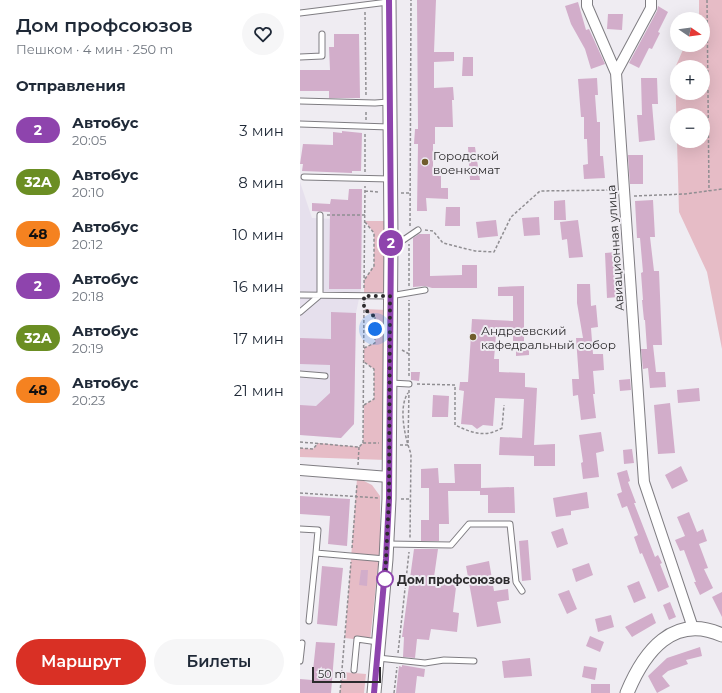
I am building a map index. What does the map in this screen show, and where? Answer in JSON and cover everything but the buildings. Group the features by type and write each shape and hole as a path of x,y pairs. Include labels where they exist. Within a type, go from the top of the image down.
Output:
{"street":[{"name":"Авиационная улица","path":"587,0 587,6 616,73 644,482 693,628"},
{"path":"616,73 651,8 651,0"},
{"path":"374,693 386,559 389,477 391,249 390,1"},
{"path":"300,470 389,477"},
{"path":"627,693 644,658 655,646 672,635 693,628 704,629 722,635"}],"lane":[{"path":"300,13 390,1"},
{"path":"300,57 322,56 322,34"},
{"path":"300,101 390,102"},
{"path":"300,124 390,127"},
{"path":"304,177 390,179"},
{"path":"320,215 320,296"},
{"path":"391,249 418,230"},
{"path":"300,295 390,296 425,290"},
{"path":"300,312 320,296"},
{"path":"300,374 325,376"},
{"path":"390,383 409,384"},
{"path":"387,544 451,545 469,524 510,524 516,582 522,591"},
{"path":"300,529 318,530 309,622"},
{"path":"316,553 386,559"},
{"path":"354,670 357,640 379,642"},
{"path":"300,661 302,643"},
{"path":"378,658 425,663 444,660 474,661"}],"path":[{"path":"412,0 410,229 433,230 443,243 475,251 494,252 511,217 540,191 653,195 722,189"},
{"path":"707,0 709,191"},
{"path":"365,176 366,130"},
{"path":"363,443 365,184"},
{"path":"365,192 379,192"},
{"path":"399,193 410,193"},
{"path":"320,215 365,215"},
{"path":"364,280 374,266 374,232 365,222"},
{"path":"408,445 410,243"},
{"path":"364,309 375,317 375,343 364,348"},
{"path":"398,348 409,354"},
{"path":"364,362 374,369 374,399 364,405"},
{"path":"409,384 455,385 455,424 472,433 493,433 502,428 504,405"},
{"path":"394,693 410,544 411,454 404,430 404,399 409,393"},
{"path":"404,410 409,410"},
{"path":"300,442 359,447"},
{"path":"300,448 313,449 318,444"},
{"path":"300,493 356,496 340,693"}],"shaded area":[{"path":"699,0 722,0 722,349 707,272 679,212 677,148 710,148 710,108 676,108 676,100 710,100 710,60 678,60 682,52 710,52 710,12 699,12"},
{"path":"300,182 312,218 362,220 361,289 356,313 354,424 341,438 300,435"},
{"path":"365,221 388,221 388,296 364,296 364,280 374,266 374,233"},
{"path":"364,309 387,310 386,460 300,457 300,448 313,449 318,443 359,447 363,443 364,405 374,399 374,369 364,362 364,348 375,343 375,317"},
{"path":"357,479 372,485 380,496 380,548 370,641 345,638"},
{"path":"342,672 366,674 364,693 340,693"}],"bus line":[{"name":"2","path":"374,693 386,559 389,499 391,237 389,0"}],"place":[{"name":"Городской военкомат","path":"425,162"},
{"name":"Андреевский кафедральный собор","path":"473,337"},
{"name":"Дом профсоюзов","path":"385,579"}],"route":[{"path":"375,329 375,317 364,309 364,296 390,296 389,499 385,579"}]}
